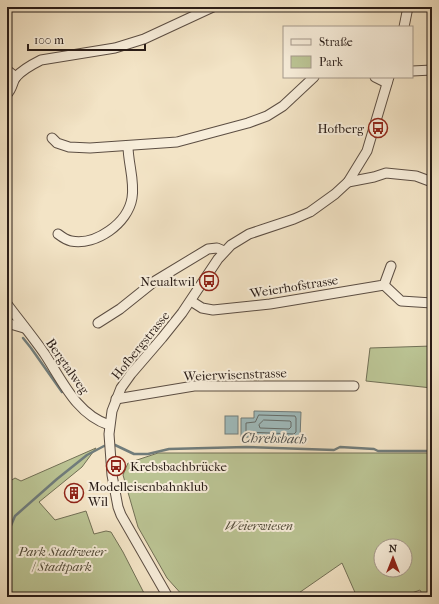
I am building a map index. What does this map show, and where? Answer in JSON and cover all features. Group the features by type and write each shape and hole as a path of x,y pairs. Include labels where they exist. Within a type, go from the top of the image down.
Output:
{"street":[{"path":"7,94 13,87 16,77 30,66 41,60 123,45 144,39 213,7"},
{"path":"404,26 408,7"},
{"path":"7,70 16,77"},
{"path":"413,71 432,70"},
{"path":"52,138 57,143 69,147 90,148 177,142 248,124 267,116 283,106 313,78"},
{"name":"Hofbergstrasse","path":"168,597 118,507 112,475 109,445 109,425 116,399 128,378 191,301 224,251 234,242 249,234 310,212 335,194 348,182 367,151 388,80"},
{"path":"58,234 72,241 86,241 109,231 124,216 130,205 132,196 128,146"},
{"path":"348,182 386,173 416,176 432,182"},
{"path":"98,323 120,309 155,281 208,249 217,248 224,251"},
{"path":"391,266 384,285 401,301 432,303"},
{"name":"Weierhofstrasse","path":"191,301 202,308 213,310 270,304 384,285"},
{"name":"Bergtalweg","path":"7,304 43,353 78,405 103,423 109,425"},
{"path":"7,323 24,328"},
{"name":"Weierwisenstrasse","path":"116,399 194,386 354,386"}],"green space":[{"path":"432,346 432,388 366,381 370,348"},
{"name":"Park Stadtweier / Stadtpark","path":"96,448 82,467 39,502 55,520 86,511 94,534 106,531 111,532 146,597 7,597 7,483 15,478 21,481"},
{"name":"Weierwiesen","path":"158,453 432,453 432,597 424,597 420,590 401,597 357,597 342,563 293,597 184,597 167,578 138,527 123,475 128,463"}],"water":[{"path":"254,411 301,412 300,438 241,437 241,418 254,418"},
{"path":"225,416 238,416 238,434 225,434"}],"waterway":[{"path":"7,316 13,320"},
{"path":"23,338 62,392"},
{"name":"Chrebsbach","path":"7,535 15,516 87,455 104,446 115,445 134,454 148,454 169,449 246,447 334,450 340,447 374,449 378,451 432,451"}],"place":[{"name":"Hofberg","path":"378,128"},
{"name":"Neualtwil","path":"209,281"},
{"name":"Krebsbachbrücke","path":"116,466"},
{"name":"Modelleisenbahnklub Wil","path":"74,493"}]}
